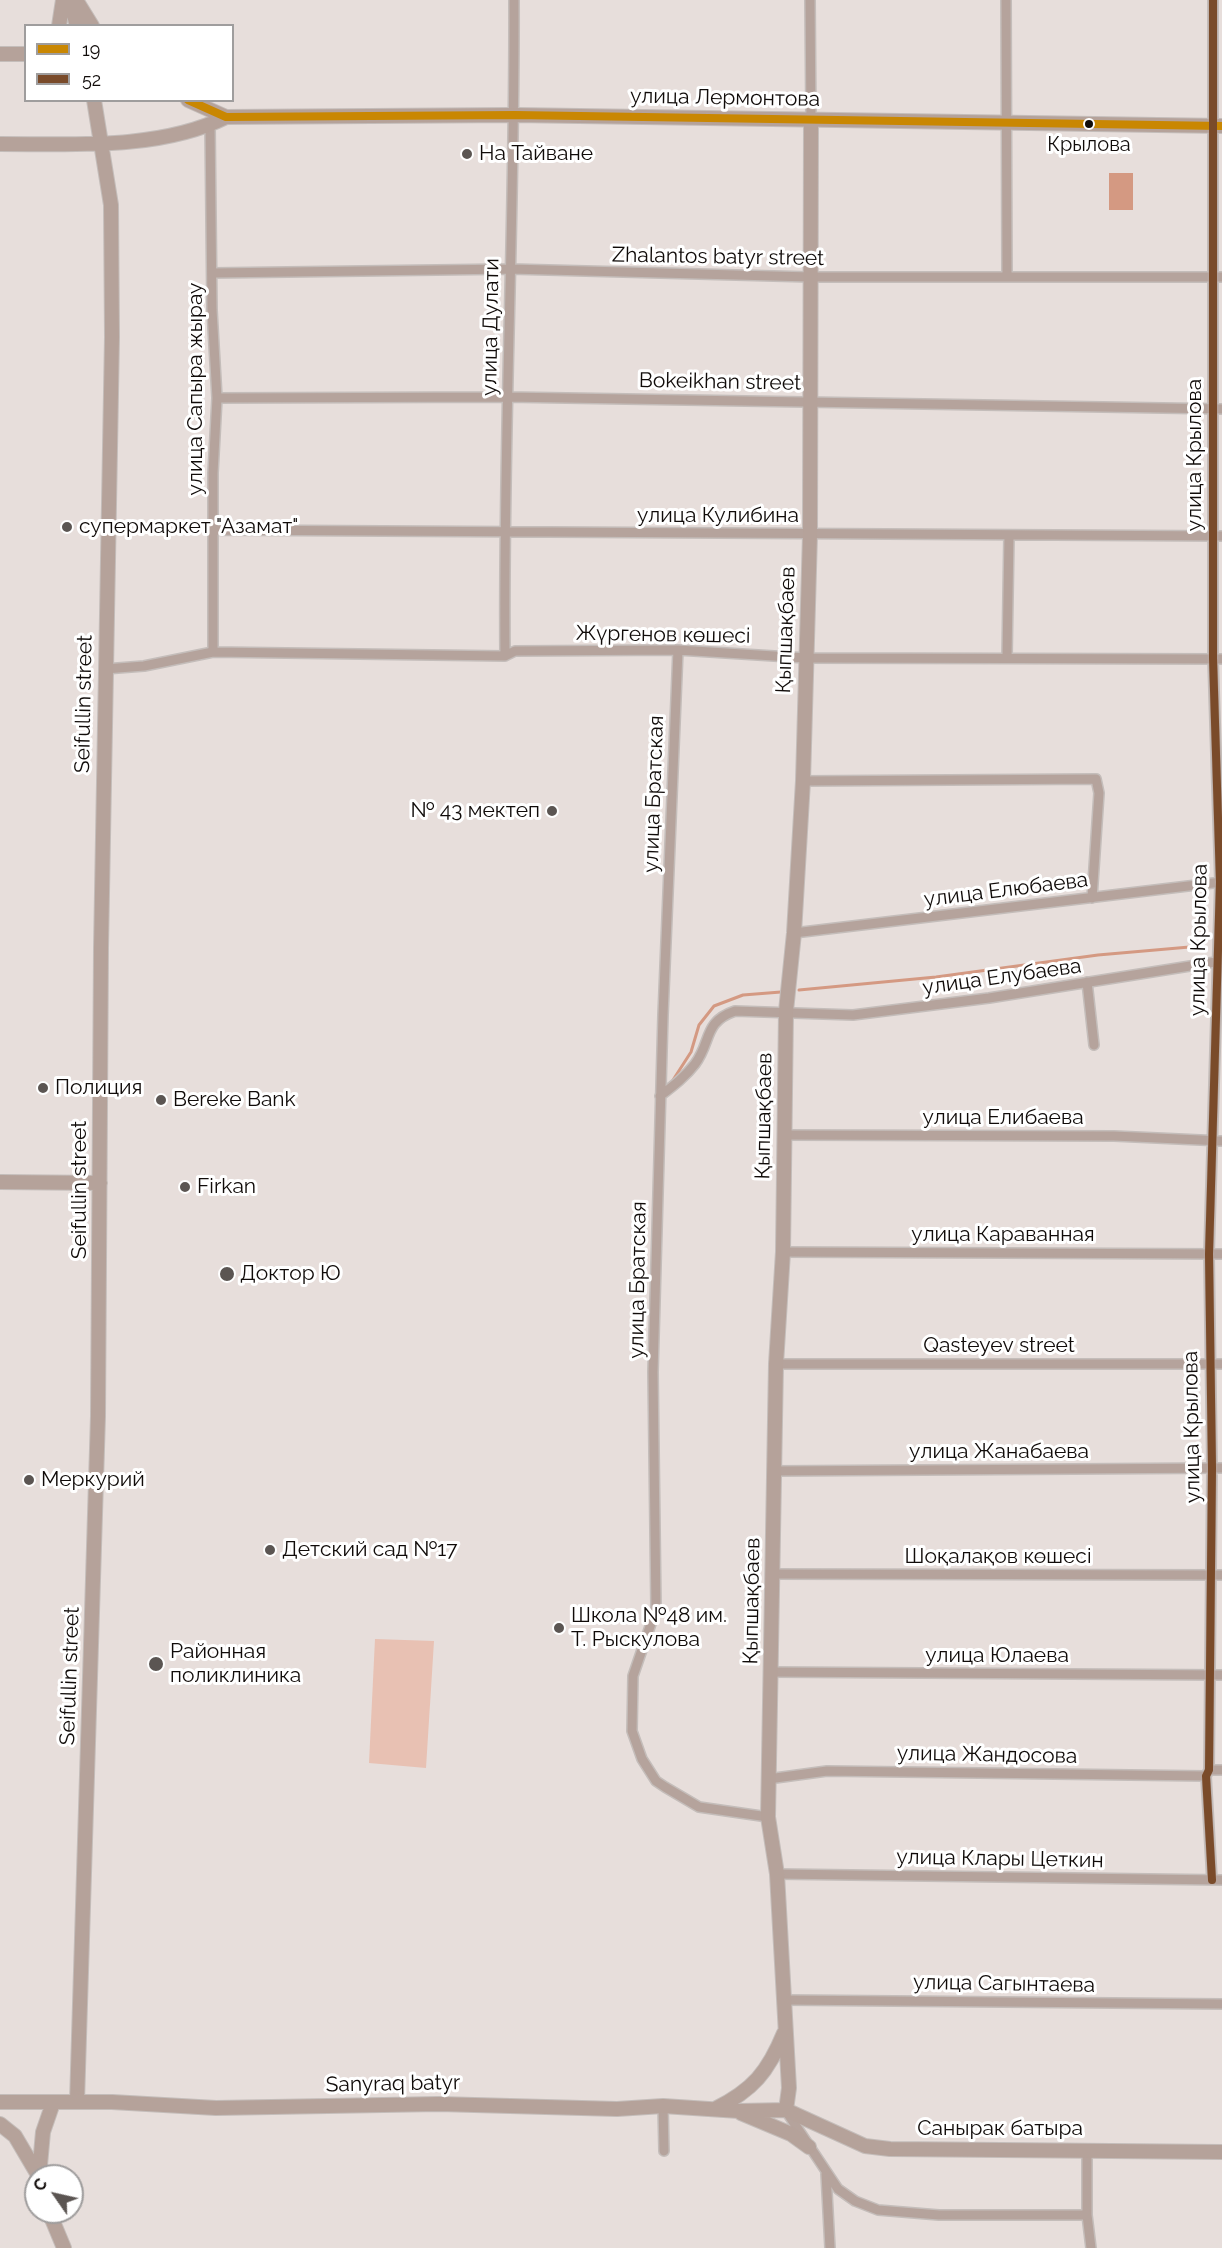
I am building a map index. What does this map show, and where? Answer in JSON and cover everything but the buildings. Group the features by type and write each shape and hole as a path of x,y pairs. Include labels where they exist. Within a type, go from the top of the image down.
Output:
{"street":[{"path":"59,24 63,0"},
{"path":"70,0 76,24"},
{"path":"76,0 91,24"},
{"name":"улица Дулати","path":"505,656 504,533 515,115 514,0"},
{"path":"810,0 811,121"},
{"path":"1006,0 1007,277"},
{"name":"улица Крылова","path":"1213,0 1217,126 1217,659 1221,882 1218,1141 1209,1254 1212,1468 1207,1773 1217,1880"},
{"path":"0,54 24,54"},
{"name":"Seifullin street","path":"77,2102 99,1416 105,669 112,337 111,205 94,102"},
{"path":"192,102 226,117"},
{"name":"улица Лермонтова","path":"226,117 515,115 1217,126"},
{"path":"0,144 100,144 169,134 210,125 226,117"},
{"name":"Қыпшақбаев","path":"786,2110 789,2088 785,2000 777,1874 768,1817 768,1779 772,1672 776,1364 783,1252 786,1011 794,933 803,781 810,534 811,121"},
{"name":"улица Сапыра жырау","path":"210,125 217,398 213,473 215,530 213,652"},
{"name":"Zhalantos batyr street","path":"213,273 511,269 811,277 1218,277"},
{"name":"Bokeikhan street","path":"217,398 507,397 1218,409"},
{"name":"улица Кулибина","path":"215,530 1217,536"},
{"path":"1007,657 1009,535"},
{"name":"Жүргенов көшесі","path":"105,669 144,666 213,652 505,656 515,651 678,650 806,658 1217,659"},
{"name":"улица Братская","path":"678,650 660,1096 653,1372 656,1609 633,1676 632,1731 642,1759 656,1781 665,1787 699,1807 768,1817"},
{"path":"803,781 1096,779 1099,793 1092,898"},
{"name":"улица Елюбаева","path":"794,933 1221,882"},
{"name":"улица Елубаева","path":"660,1096 696,1062 711,1028 720,1017 735,1011 853,1015 1220,961"},
{"path":"1087,982 1094,1045"},
{"name":"улица Елибаева","path":"784,1136 1114,1136 1178,1137 1218,1141"},
{"path":"0,1182 100,1183"},
{"name":"улица Караванная","path":"783,1252 1222,1254"},
{"name":"Qasteyev street","path":"776,1364 1222,1364"},
{"name":"улица Жанабаева","path":"775,1472 1222,1468"},
{"name":"Шоқалақов көшесі","path":"773,1574 1222,1575"},
{"name":"улица Юлаева","path":"772,1672 1222,1675"},
{"name":"улица Жандосова","path":"768,1779 827,1771 1207,1773 1222,1770"},
{"name":"улица Клары Цеткин","path":"777,1874 1217,1880"},
{"name":"улица Сагынтаева","path":"785,2000 1222,2004"},
{"path":"714,2109 738,2097 760,2078 774,2057 786,2028"},
{"name":"Sanyraq batyr","path":"0,2102 77,2102 216,2108 439,2104 617,2109 663,2106 739,2111 786,2110"},
{"path":"40,2164 43,2132 53,2103"},
{"path":"663,2106 664,2151"},
{"path":"786,2110 838,2189 855,2201 878,2210 939,2215 1087,2215"},
{"name":"Санырак батыра","path":"786,2110 864,2146 1222,2152"},
{"path":"739,2111 791,2134 809,2147"},
{"path":"0,2124 15,2136 32,2164"},
{"path":"1087,2150 1087,2215 1091,2248"},
{"path":"826,2174 830,2248"},
{"path":"54,2224 63,2248"}],"shaded area":[{"path":"1109,173 1133,173 1133,210 1109,210"},
{"path":"375,1639 434,1641 426,1768 369,1763"}],"waterway":[{"path":"799,990 936,977 1098,955 1201,946"},
{"path":"673,1080 691,1052 699,1025 714,1006 743,995 781,992"}],"transit line":[{"name":"52","path":"1212,1880 1206,1776 1209,1770 1212,1468 1209,1254 1220,882 1213,658 1213,0"},
{"name":"19","path":"192,102 226,117 515,115 1222,126"}],"place":[{"name":"Крылова","path":"1089,124"},
{"name":"На Тайване","path":"467,154"},
{"name":"супермаркет \"Азамат\"","path":"67,527"},
{"name":"№ 43 мектеп","path":"552,811"},
{"name":"Полиция","path":"43,1088"},
{"name":"Bereke Bank","path":"161,1100"},
{"name":"Firkan","path":"185,1187"},
{"name":"Доктор Ю","path":"227,1274"},
{"name":"Меркурий","path":"29,1480"},
{"name":"Детский сад №17","path":"270,1550"},
{"name":"Школа №48 им. Т. Рыскулова","path":"559,1628"},
{"name":"Районная поликлиника","path":"156,1664"}]}
